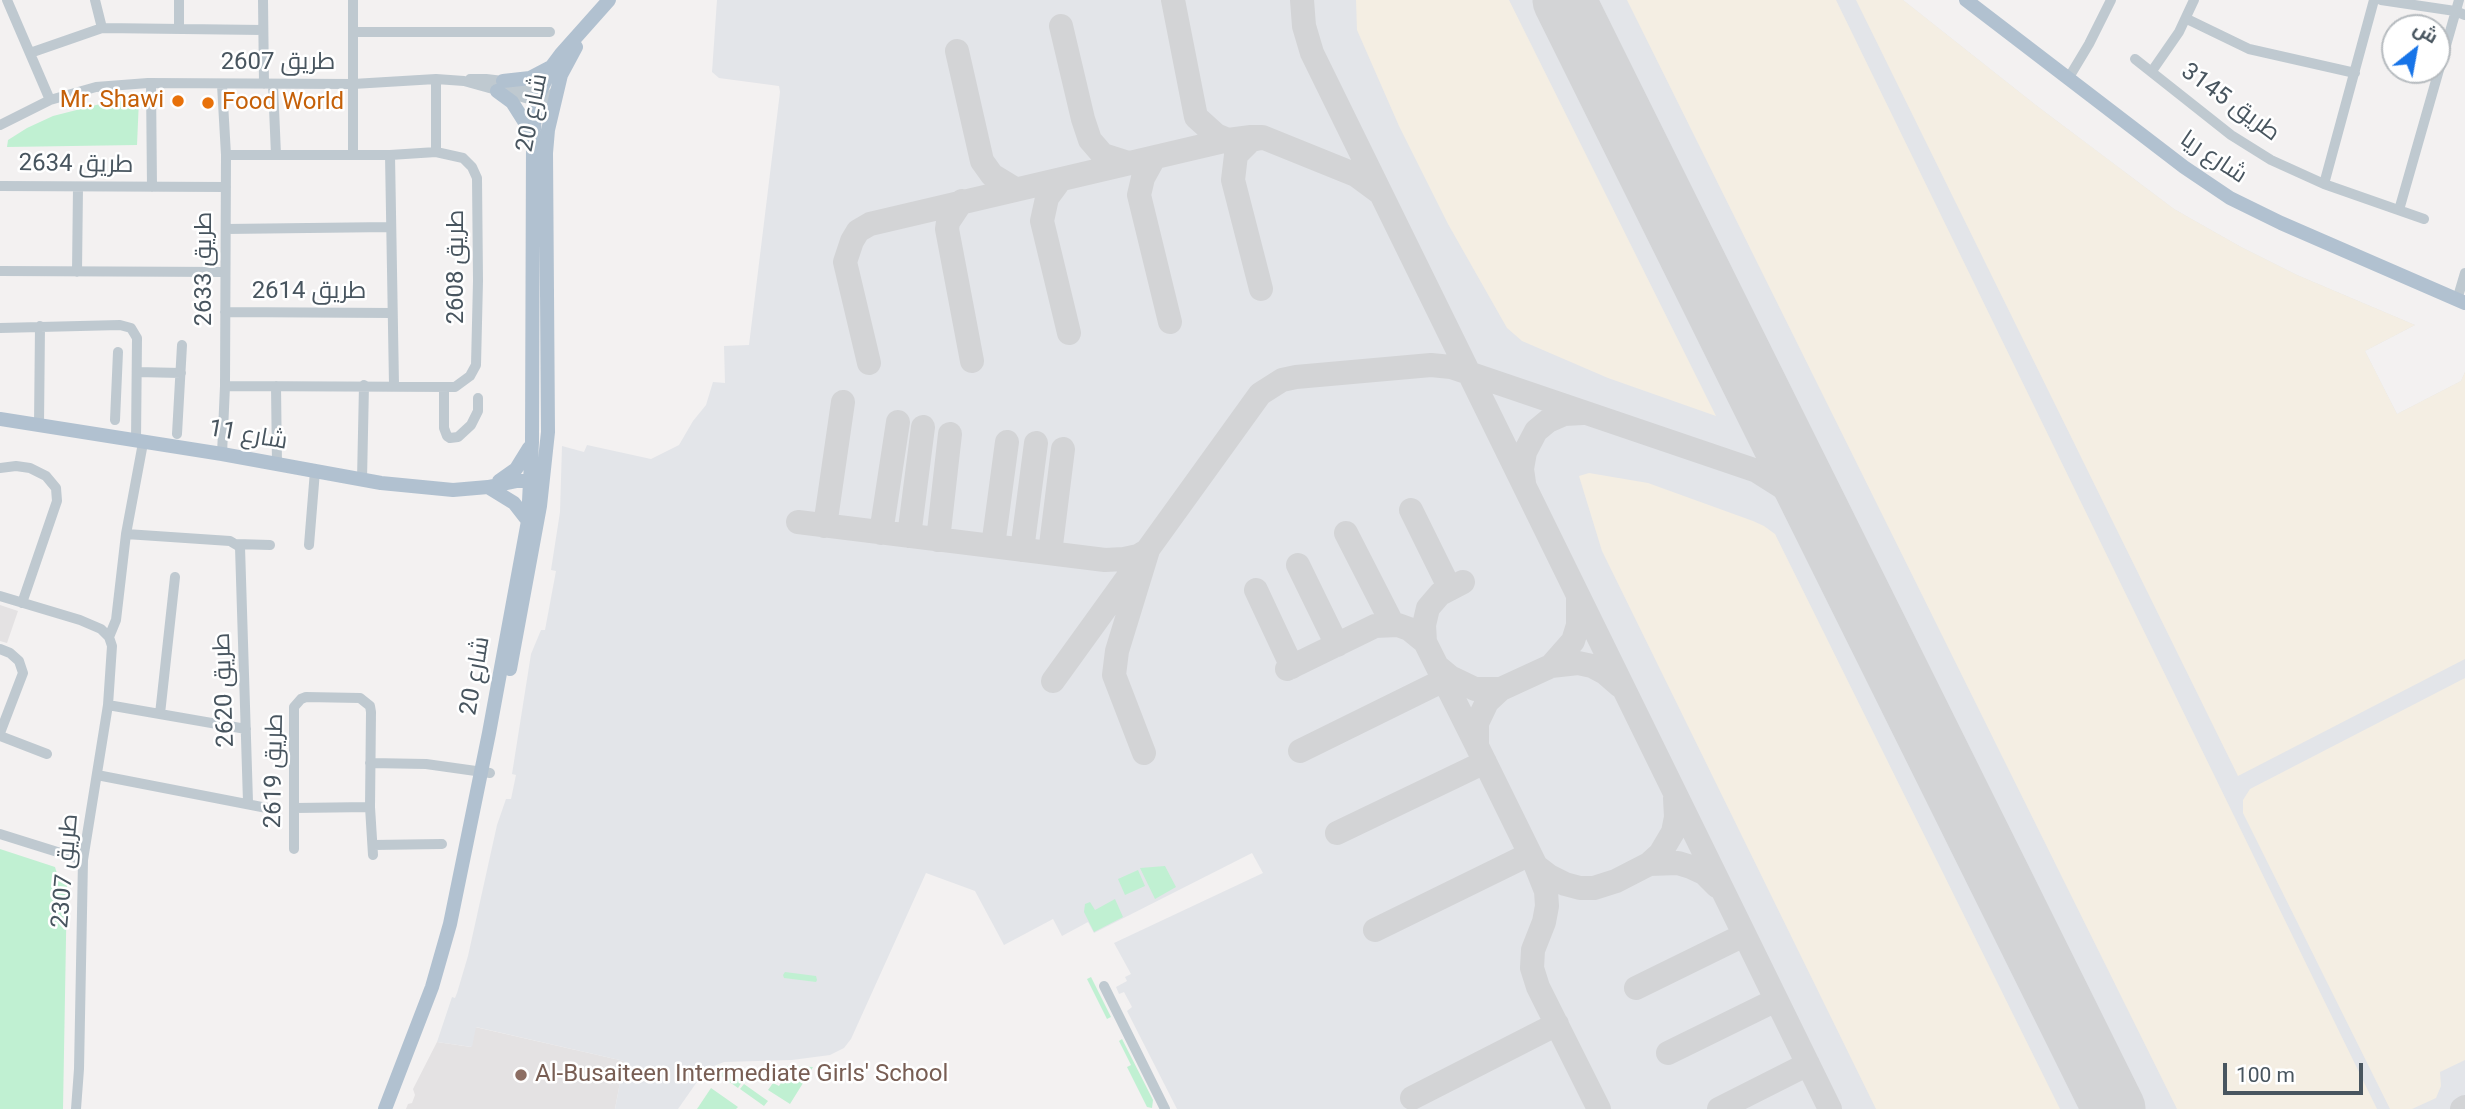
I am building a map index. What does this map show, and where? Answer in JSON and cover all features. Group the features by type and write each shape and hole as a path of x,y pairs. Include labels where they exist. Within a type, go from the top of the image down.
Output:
{"main road":[{"name":"شارع ريا","path":"1966,0 2191,173 2230,198 2461,302"},
{"name":"شارع 20","path":"514,616 533,548 537,482 532,442 533,142 552,66 605,4"},
{"name":"شارع 20","path":"543,102 557,90 568,61 605,4"},
{"path":"533,142 518,110 500,86 530,78 552,66"},
{"name":"شارع 20","path":"394,1109 441,989 457,925 514,616 528,521 548,432 546,153 543,102"},
{"name":"شارع 11","path":"0,419 222,454 362,480 431,489 488,487 502,490 537,482"},
{"path":"528,521 514,503 488,487 516,469 532,442"},
{"name":"شارع 20","path":"385,1109 432,987 450,924 486,772"}],"street":[{"path":"7,0 50,100"},
{"path":"95,0 102,28"},
{"path":"179,0 179,27"},
{"path":"263,0 263,30 276,155"},
{"path":"353,155 354,0"},
{"path":"2068,79 2110,0"},
{"name":"طريق 3145","path":"2152,71 2187,19 2194,0"},
{"path":"2324,184 2374,0"},
{"path":"2381,0 2460,8 2399,210"},
{"name":"طريق 3145","path":"2187,19 2249,49 2355,73"},
{"path":"30,53 102,28 263,30"},
{"path":"353,32 550,32"},
{"name":"طريق 3145","path":"2135,59 2251,148 2324,184 2424,219"},
{"path":"436,79 436,152"},
{"name":"طريق 2607","path":"0,125 50,100 96,87 151,83 353,85 436,79 486,79 543,102"},
{"name":"طريق 2634","path":"151,83 152,187"},
{"name":"طريق 2633","path":"222,85 226,155 222,454"},
{"name":"طريق 2608","path":"225,386 455,387 466,381 474,371 478,359 477,178 468,162 457,156 436,152 390,155 226,155"},
{"name":"طريق 2614","path":"390,155 394,385"},
{"name":"طريق 2634","path":"0,186 226,187"},
{"path":"78,187 78,272"},
{"path":"226,229 390,227"},
{"path":"0,271 225,272"},
{"path":"2461,302 2465,273"},
{"name":"طريق 2614","path":"225,312 391,313"},
{"path":"0,328 40,326 39,425"},
{"name":"طريق 2307","path":"40,326 128,326 137,338 139,442 116,620 109,637 112,654 108,705 83,860 76,1109"},
{"path":"177,434 182,345"},
{"path":"115,420 118,352"},
{"path":"136,372 181,373"},
{"path":"362,480 364,385"},
{"path":"276,386 277,465"},
{"path":"444,387 444,428 450,438 458,437 471,425 478,411 478,398"},
{"path":"116,388 136,390"},
{"path":"0,468 30,468 46,476 55,488 57,501 22,603"},
{"path":"309,545 315,471"},
{"path":"126,534 270,545"},
{"name":"طريق 2620","path":"236,544 242,550 248,802"},
{"path":"160,714 175,577"},
{"path":"0,596 80,620 101,629 109,637"},
{"path":"0,649 19,661 23,673 0,734 47,754"},
{"name":"طريق 2619","path":"294,849 295,707 306,697 360,698 366,701 371,712 370,807 373,850 442,844"},
{"path":"108,705 246,729"},
{"path":"370,763 426,764 486,772"},
{"path":"97,775 272,808"},
{"path":"295,808 370,807"},
{"path":"0,834 83,860"},
{"path":"1104,986 1165,1109"}],"shaded area":[{"path":"717,0 1903,0 2037,106 2174,209 2297,275 2415,325 2365,351 2397,414 2461,381 2465,372 2465,1109 1177,1109 1127,1011 1132,1007 1124,992 1119,994 1116,987 1127,981 1125,977 1131,974 1114,943 1263,873 1252,853 1094,933 1088,922 1062,936 1053,919 1004,945 975,891 926,873 851,1039 844,1048 830,1055 792,1060 724,1062 706,1069 678,1109 615,1109 624,1061 476,1027 472,1047 437,1042 452,997 455,998 457,993 468,956 497,825 506,799 511,799 516,775 512,774 531,654 541,630 545,630 556,571 551,570 560,512 562,446 584,452 587,445 651,459 679,445 706,405 713,382 725,383 724,346 749,345 780,92 779,86 719,78 712,72"},
{"path":"0,605 18,611 7,643 0,641"},
{"name":"Al-Busaiteen Intermediate Girls' School","path":"475,1027 624,1061 615,1109 406,1109 408,1104 412,1103 415,1095 413,1089 437,1042 471,1047"}],"green space":[{"path":"139,99 137,145 7,147 8,140 53,116 104,103"},
{"path":"0,849 55,867 58,877 67,882 63,1109 0,1109"},
{"path":"1165,866 1176,887 1155,899 1140,868"},
{"path":"1138,870 1145,886 1125,895 1118,879"},
{"path":"1115,899 1123,917 1094,932 1084,912 1085,904 1090,902 1095,910"},
{"path":"785,972 816,976 817,980 784,978"},
{"path":"1091,977 1111,1017 1107,1019 1087,979"},
{"path":"1122,1039 1153,1100 1152,1108 1147,1107 1127,1067 1131,1065 1119,1041"},
{"path":"718,1065 742,1082 738,1088 714,1071"},
{"path":"785,1066 813,1067 790,1104 768,1090 773,1083 779,1086 784,1078 779,1075"},
{"path":"744,1084 768,1101 764,1106 740,1089"},
{"path":"711,1088 738,1107 697,1109"}],"sand":[{"path":"1356,0 1509,0 1716,416 1608,378 1522,341 1507,328 1448,224 1399,126 1357,30"},
{"path":"1627,0 1836,0 2377,1109 2177,1109"},
{"path":"1856,0 1903,0 2037,106 2174,209 2297,275 2415,325 2365,351 2397,414 2461,381 2465,372 2465,659 2238,776"},
{"path":"1589,473 1648,483 1753,521 1775,534 2060,1109 1876,1109 1602,551 1579,476"},
{"path":"2465,678 2465,1060 2440,1072 2441,1086 2436,1098 2412,1109 2390,1109 2243,813 2243,800 2250,789"}],"taxiway":[{"path":"1173,0 1196,117 1216,135 1228,140"},
{"path":"1302,0 1304,26 1312,53 1830,1109"},
{"path":"1061,26 1090,140 1103,155 1128,163"},
{"path":"957,51 982,161 992,175 1015,189"},
{"path":"869,363 845,262 858,231 870,224 1228,140 1251,137 1262,137 1356,175 1379,192"},
{"path":"1261,138 1251,140 1236,155 1233,180 1261,289"},
{"path":"1154,158 1143,178 1139,195 1170,322"},
{"path":"1061,179 1047,198 1042,221 1069,333"},
{"path":"962,201 948,222 947,229 972,361"},
{"path":"1053,681 1260,394 1282,380 1296,377 1431,365 1451,367 1757,471 1795,495 1827,530"},
{"path":"825,526 843,402"},
{"path":"1524,483 1522,469 1525,452 1536,431 1548,421 1564,414 1583,413"},
{"path":"881,533 898,422"},
{"path":"909,536 923,427"},
{"path":"938,540 950,434"},
{"path":"993,546 1007,442"},
{"path":"1022,550 1036,443"},
{"path":"1050,553 1063,449"},
{"path":"1411,510 1450,589"},
{"path":"798,522 1105,560 1138,556 1148,550 1117,651 1114,675 1144,753"},
{"path":"1346,533 1390,619"},
{"path":"1298,565 1337,645"},
{"path":"1425,642 1424,625 1428,608 1440,594 1463,582"},
{"path":"1256,590 1292,667"},
{"path":"1287,669 1375,626 1398,625 1409,629 1425,642 1477,746 1477,723 1487,702 1501,689 1551,666 1573,641 1578,625 1578,598"},
{"path":"1551,666 1578,663 1592,666 1620,686"},
{"path":"1438,667 1450,677 1475,689 1501,689"},
{"path":"1300,751 1444,680"},
{"path":"1477,746 1546,891 1547,906 1533,950 1532,968 1538,987 1599,1109"},
{"path":"1337,833 1485,762"},
{"path":"1536,866 1549,876 1580,888 1594,888 1616,881 1649,864 1660,854 1673,832 1676,817 1675,798"},
{"path":"1375,930 1530,854"},
{"path":"1649,864 1678,863 1691,867 1704,873 1717,886"},
{"path":"1636,988 1744,935"},
{"path":"1668,1053 1776,1000"},
{"path":"1412,1098 1557,1024"},
{"path":"1719,1109 1808,1064"}],"runway":[{"path":"1564,0 2114,1109"}],"place":[{"name":"Mr. Shawi","path":"178,101"},
{"name":"Food World","path":"208,103"},
{"name":"Al-Busaiteen Intermediate Girls' School","path":"521,1075"}]}
